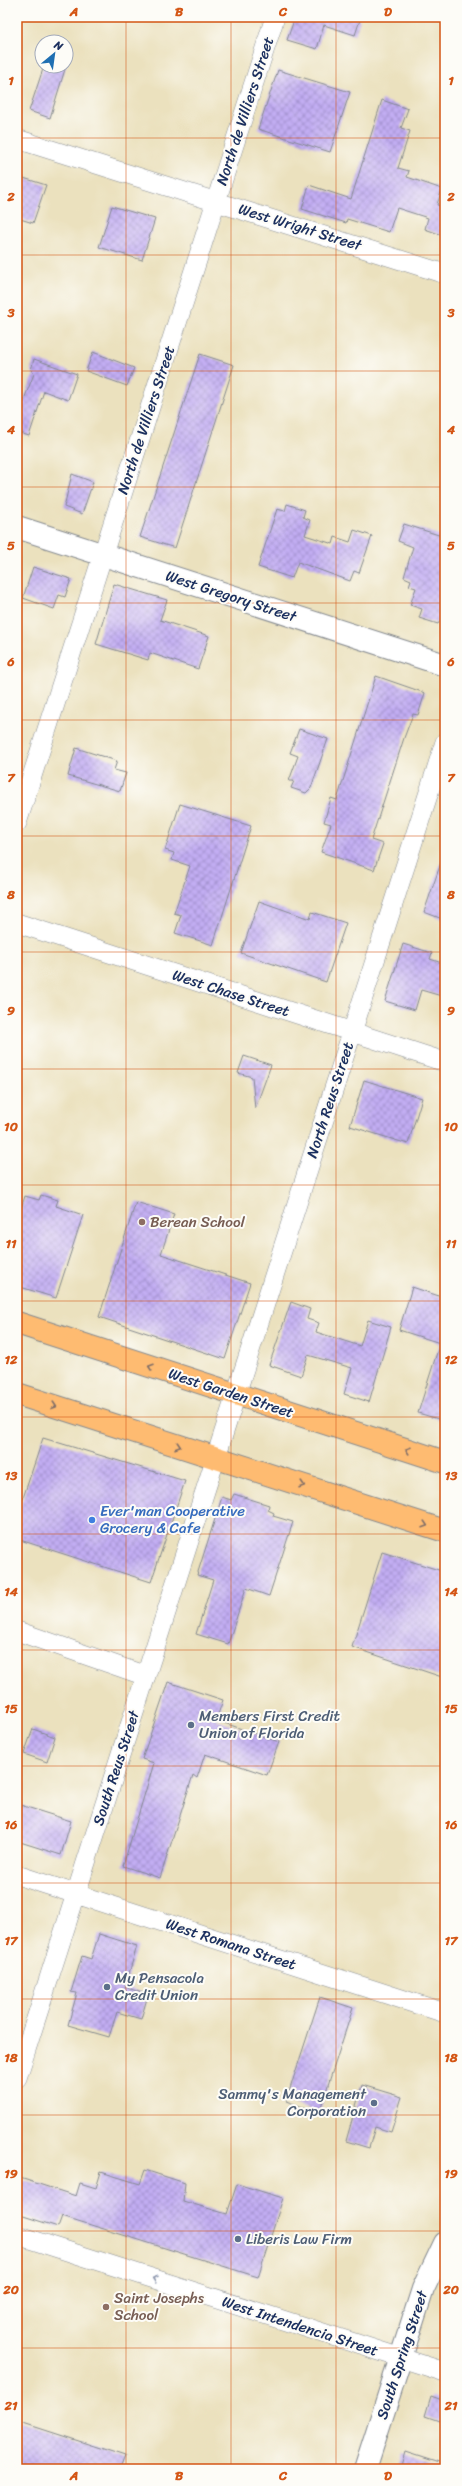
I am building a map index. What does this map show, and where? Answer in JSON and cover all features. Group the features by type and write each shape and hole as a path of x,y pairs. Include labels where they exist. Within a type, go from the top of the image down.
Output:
{"main road":[{"name":"West Garden Street","path":"17,1323 445,1462"},
{"path":"17,1394 445,1532"}],"street":[{"name":"North de Villiers Street","path":"17,823 275,17"},
{"name":"West Wright Street","path":"17,139 445,274"},
{"name":"West Gregory Street","path":"17,527 445,665"},
{"name":"North Reus Street","path":"216,1458 445,742"},
{"name":"West Chase Street","path":"17,923 445,1062"},
{"name":"South Reus Street","path":"17,2078 216,1458"},
{"path":"17,1632 146,1676"},
{"name":"West Romana Street","path":"17,1875 445,2013"},
{"name":"West Intendencia Street","path":"17,2234 445,2372"},
{"name":"South Spring Street","path":"365,2469 423,2288 445,2243"}],"building":[{"path":"295,17 352,17 360,20 355,35 324,25 317,49 287,40"},
{"path":"278,70 350,92 330,152 258,129"},
{"path":"41,74 64,74 50,118 29,111"},
{"path":"382,100 408,109 401,128 410,131 398,168 409,171 407,177 442,189 437,205 445,207 445,225 442,235 425,229 428,218 397,208 389,232 347,219 346,223 302,209 309,185 351,199"},
{"path":"17,176 46,185 33,223 17,218"},
{"path":"112,206 155,219 142,260 99,247"},
{"path":"93,352 134,368 127,386 86,371"},
{"path":"200,354 234,365 175,548 140,537"},
{"path":"34,359 77,374 68,400 44,391 29,436 17,432 17,417 34,374 31,370"},
{"path":"72,474 93,482 82,514 64,507"},
{"path":"287,504 305,510 303,517 310,520 305,535 333,544 335,537 350,542 354,530 372,536 359,573 354,571 350,581 298,562 292,578 258,567 277,509 285,511"},
{"path":"404,524 445,537 445,622 440,621 438,624 419,618 422,609 410,605 416,588 409,586 411,580 404,577 413,547 398,541"},
{"path":"33,567 71,579 65,597 59,595 54,609 23,598"},
{"path":"114,584 167,600 160,620 209,636 198,669 150,653 148,660 96,644"},
{"path":"376,676 425,693 418,715 413,714 404,738 371,840 383,844 374,870 321,852 331,824 324,822 331,798 337,800"},
{"path":"299,729 328,739 311,788 306,793 291,788 294,781 289,781 298,756 290,753"},
{"path":"76,748 117,761 114,770 126,773 120,791 68,776"},
{"path":"180,804 251,826 213,945 175,933 181,915 174,913 190,866 172,860 174,853 165,850"},
{"path":"443,857 445,858 445,920 424,912"},
{"path":"259,901 310,919 312,912 346,923 326,982 241,953"},
{"path":"403,944 432,953 430,959 445,964 445,997 421,990 415,1010 385,1001"},
{"path":"244,1056 271,1065 255,1109 252,1077 238,1073"},
{"path":"364,1080 422,1098 408,1144 350,1126"},
{"path":"41,1195 58,1200 56,1206 83,1215 56,1298 17,1286 17,1221 25,1196 39,1200"},
{"path":"136,1202 174,1214 161,1254 250,1283 225,1359 99,1317"},
{"path":"412,1287 445,1298 445,1421 418,1413 440,1343 399,1330"},
{"path":"291,1302 310,1309 307,1319 319,1323 316,1332 360,1346 368,1320 391,1327 369,1402 344,1394 352,1368 308,1355 301,1376 269,1365"},
{"path":"43,1438 185,1481 151,1582 17,1539 17,1516"},
{"path":"234,1494 269,1505 268,1510 274,1513 273,1516 293,1522 269,1596 246,1588 228,1644 196,1634 213,1580 197,1575 222,1497 231,1500"},
{"path":"382,1552 445,1572 445,1678 352,1647"},
{"path":"168,1682 223,1700 216,1720 279,1742 267,1775 205,1754 197,1778 193,1775 160,1878 123,1866 154,1763 142,1759"},
{"path":"33,1729 55,1737 47,1762 24,1754"},
{"path":"17,1804 71,1821 61,1855 17,1841"},
{"path":"99,1934 137,1946 125,1987 148,1995 141,2019 117,2012 109,2037 68,2025 77,1993 71,1992 82,1956 91,1959"},
{"path":"320,1997 353,2008 319,2113 286,2101"},
{"path":"362,2085 402,2097 391,2132 375,2127 369,2148 346,2141"},
{"path":"145,2170 185,2183 183,2201 227,2214 237,2184 283,2198 258,2277 62,2216 58,2227 17,2214 17,2177 76,2196 80,2183 96,2188 101,2172 140,2184"},
{"path":"431,2396 445,2401 445,2423 425,2416"},
{"path":"17,2421 125,2456 120,2469 17,2469"},
{"path":"405,2452 445,2465 445,2469 400,2469"}],"place":[{"name":"Berean School","path":"142,1222"},
{"name":"Ever'man Cooperative Grocery & Cafe","path":"92,1520"},
{"name":"Members First Credit Union of Florida","path":"191,1725"},
{"name":"My Pensacola Credit Union","path":"107,1987"},
{"name":"Sammy's Management Corporation","path":"374,2103"},
{"name":"Liberis Law Firm","path":"238,2239"},
{"name":"Saint Josephs School","path":"106,2307"}]}
